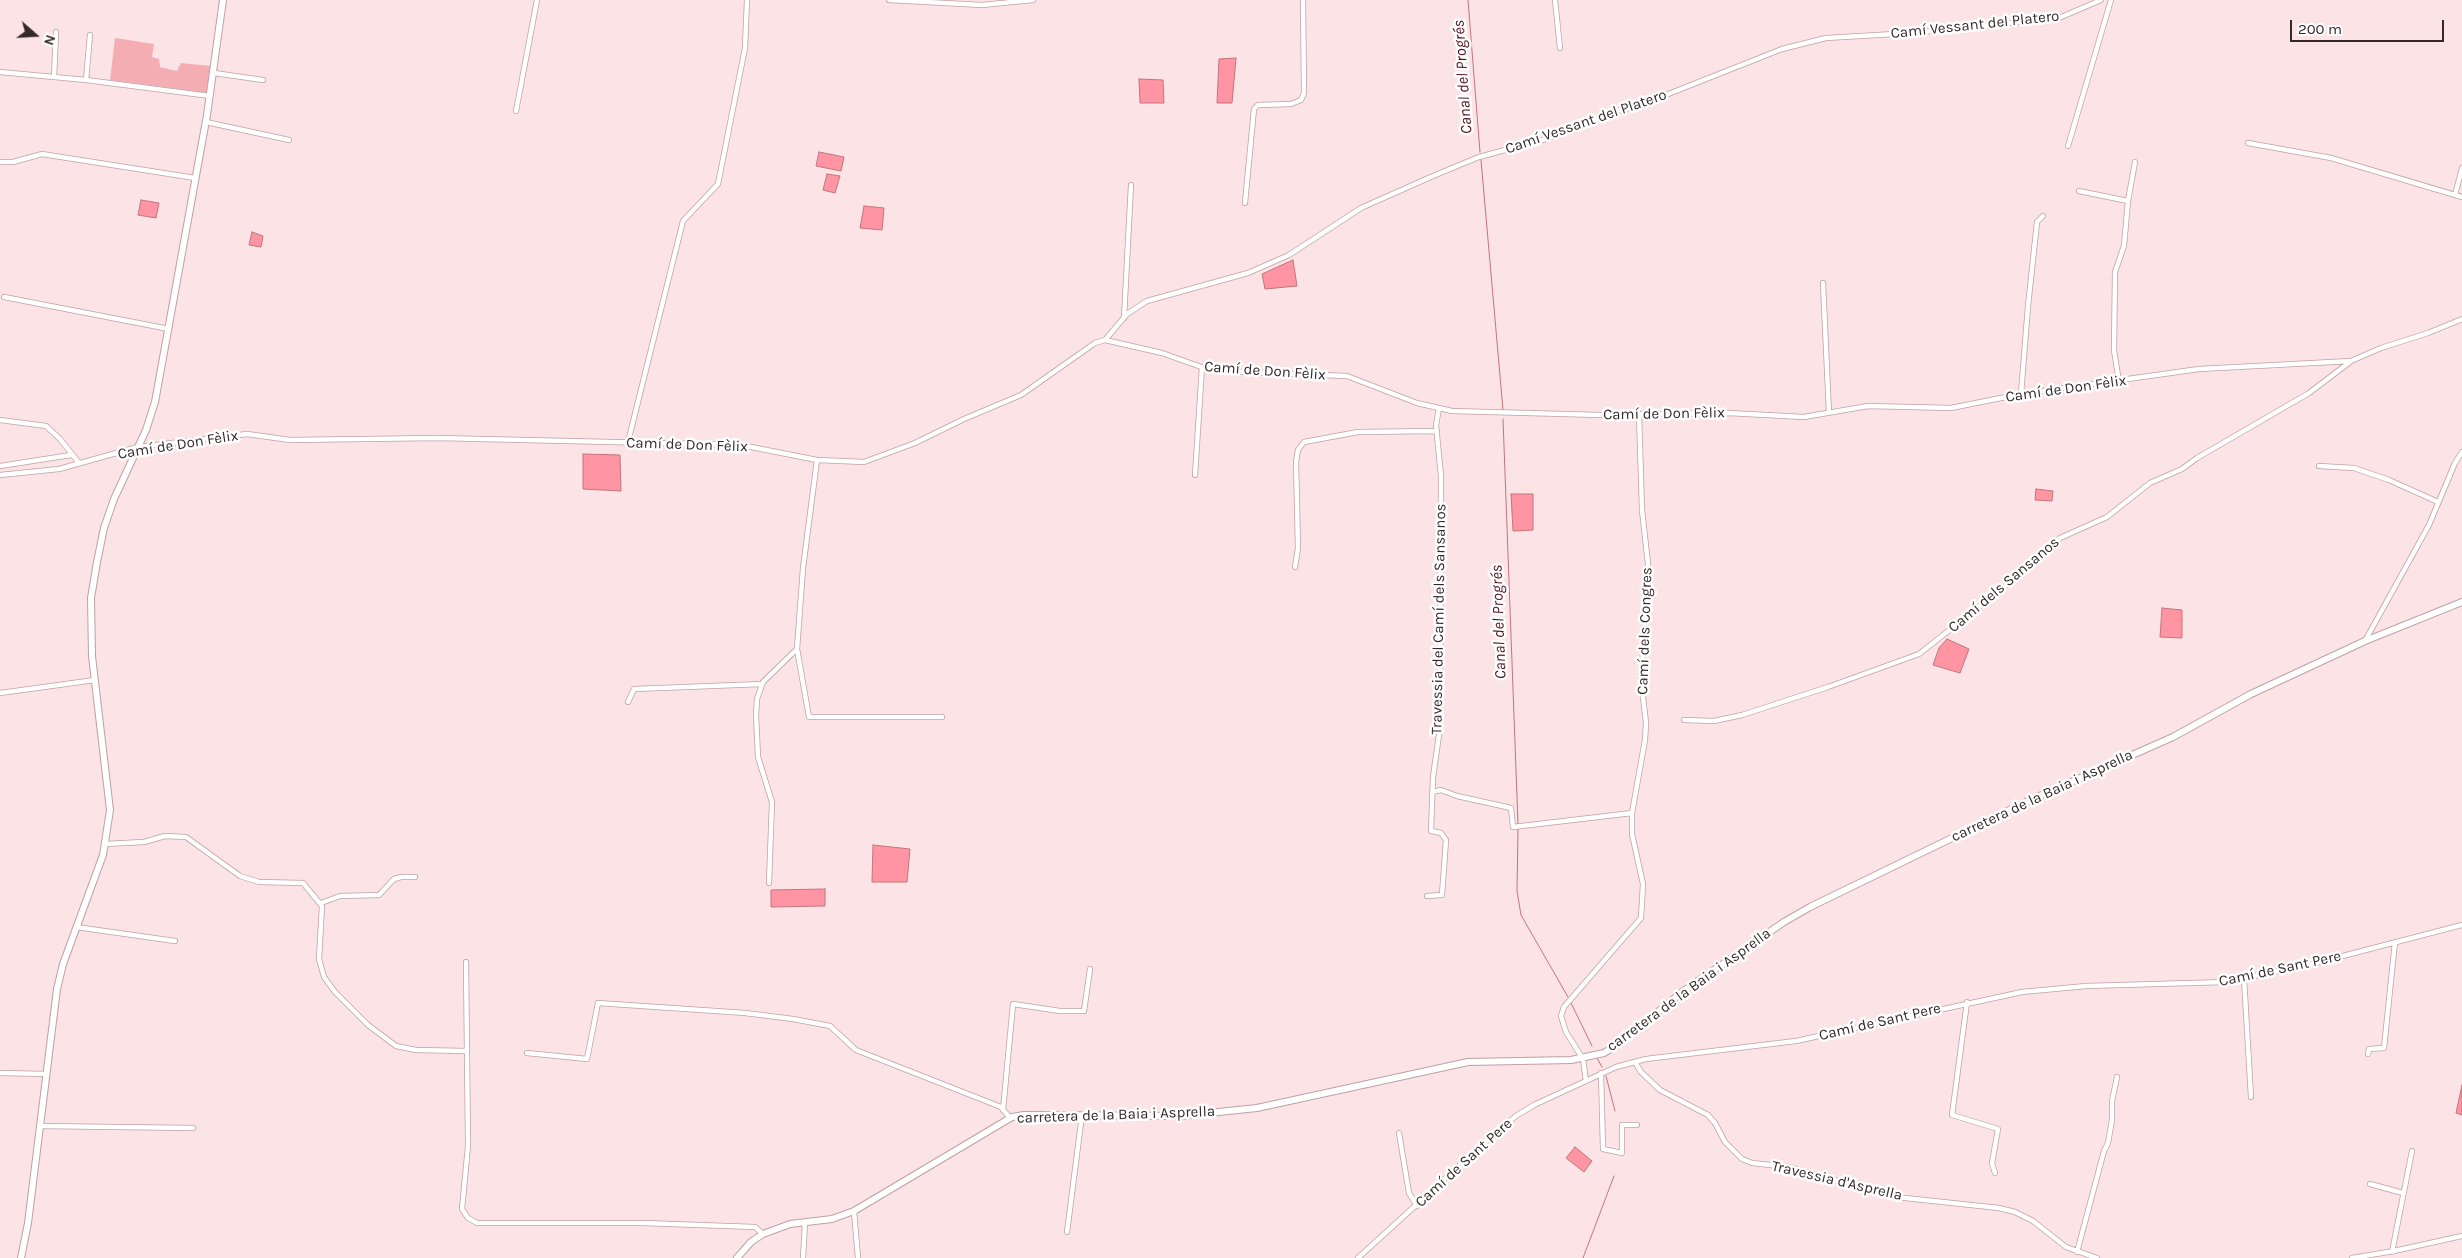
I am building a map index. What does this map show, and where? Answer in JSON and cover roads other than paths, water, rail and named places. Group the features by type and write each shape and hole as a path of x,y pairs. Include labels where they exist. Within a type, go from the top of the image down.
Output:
{"main road":[{"path":"22,1258 57,989 105,844 110,810 95,680 90,622 91,598 104,528 114,499 138,447 155,402 194,178 206,122 223,0"},
{"name":"carretera de la Baia i Asprella","path":"737,1258 751,1242 762,1234 790,1224 832,1219 854,1211 1010,1118 1024,1116 1180,1116 1257,1108 1468,1062 1583,1059 1604,1052 1620,1043 1682,992 1784,922 1810,907 2026,802 2181,733 2259,691 2364,641 2462,602"}],"street":[{"path":"516,112 537,0"},
{"path":"628,442 683,221 718,184 745,48 748,0"},
{"path":"890,0 982,5 1033,0"},
{"path":"1244,202 1254,109 1258,105 1291,104 1301,100 1304,93 1303,0"},
{"path":"1555,0 1560,48"},
{"name":"Camí Vessant del Platero","path":"1105,340 1124,318 1147,301 1248,273 1289,255 1361,208 1433,176 1479,157 1546,139 1617,111 1645,103 1782,49 1826,38 1912,33 2059,18 2101,0"},
{"path":"2068,146 2111,0"},
{"path":"54,76 56,32"},
{"path":"86,80 90,35"},
{"path":"0,72 54,76 210,96"},
{"path":"214,73 263,80"},
{"path":"206,122 289,140"},
{"path":"2248,143 2332,158 2462,197"},
{"path":"0,162 12,162 42,154 194,178"},
{"path":"2119,382 2114,350 2115,272 2124,246 2128,201 2135,162"},
{"path":"2455,195 2462,168"},
{"path":"1124,318 1131,185"},
{"path":"2079,191 2128,201"},
{"path":"2021,394 2037,222 2043,216"},
{"path":"1824,283 1829,413"},
{"path":"4,297 169,329"},
{"name":"Camí de Don Fèlix","path":"0,474 59,469 138,447 246,434 290,440 438,438 741,444 817,460 864,462 915,443 964,419 1021,395 1095,343 1105,340 1162,354 1202,367 1242,372 1347,376 1417,403 1452,411 1640,414 1728,412 1804,417 1868,406 1951,408 2021,394 2119,382 2199,369 2351,361 2462,319"},
{"name":"Camí dels Sansanos","path":"1684,720 1714,721 1742,715 1828,687 1919,654 2008,584 2060,538 2107,517 2150,483 2182,469 2197,458 2310,393 2351,361"},
{"path":"1195,475 1202,367"},
{"name":"Travessia del Camí dels Sansanos","path":"1427,896 1442,895 1446,840 1441,833 1431,831 1432,792 1440,728 1441,476 1437,431 1439,408"},
{"name":"Camí dels Congres","path":"1586,1081 1583,1059 1566,1032 1561,1016 1564,1007 1641,918 1643,884 1632,834 1632,813 1646,723 1641,679 1649,573 1642,510 1640,414"},
{"path":"0,420 46,426 60,439 79,463"},
{"path":"1295,567 1298,548 1296,462 1298,450 1304,442 1358,432 1437,431"},
{"path":"2364,641 2429,525 2455,463 2462,452"},
{"path":"0,466 71,455"},
{"path":"817,460 803,568 797,649 809,717 942,717"},
{"path":"2320,466 2354,468 2389,480 2438,502"},
{"path":"769,883 772,802 758,756 757,699 762,684 797,649"},
{"path":"0,693 95,680"},
{"path":"628,702 634,690 762,684"},
{"path":"1432,792 1441,790 1457,796 1511,808 1513,827 1632,813"},
{"path":"105,844 144,842 165,836 186,837 240,876 259,882 303,883 322,906 319,960 324,977 335,992 368,1025 396,1046 416,1050 467,1051"},
{"path":"320,903 340,896 379,895 394,880 402,877 415,877"},
{"name":"Camí de Sant Pere","path":"1358,1258 1417,1206 1494,1133 1516,1116 1601,1073 1635,1062 1796,1041 1967,1002 2051,988 2119,984 2206,984 2244,978 2312,964 2462,924"},
{"path":"76,927 175,941"},
{"path":"2368,1054 2369,1049 2384,1048 2394,942"},
{"path":"466,962 468,1146 462,1209 468,1218 477,1223 643,1223 755,1227 762,1234"},
{"path":"1004,1110 1013,1004 1060,1011 1084,1011 1090,969"},
{"path":"2244,978 2250,1097"},
{"path":"1967,1002 1952,1115 1998,1129 1992,1163 1995,1173"},
{"path":"526,1053 587,1059 598,1003 745,1013 830,1026 856,1050 971,1095 1004,1110 1010,1118"},
{"name":"Travessia d'Asprella","path":"1635,1062 1641,1072 1660,1090 1708,1115 1715,1123 1725,1142 1742,1159 1752,1163 1788,1167 1896,1197 1999,1208 2015,1212 2033,1221 2066,1247 2097,1258"},
{"path":"0,1073 46,1074"},
{"path":"1601,1073 1603,1149 1622,1153 1622,1125 1637,1125"},
{"path":"2077,1252 2104,1151 2108,1143 2112,1120 2112,1101 2117,1077"},
{"path":"1067,1232 1082,1116"},
{"path":"39,1126 193,1128"},
{"path":"1399,1133 1409,1193 1417,1206"},
{"path":"2392,1252 2412,1151"},
{"path":"2370,1184 2403,1192"},
{"path":"854,1211 858,1258"},
{"path":"803,1258 805,1223"},
{"path":"2352,1258 2392,1252 2462,1236"}],"waterway":[{"name":"Canal del Progrés","path":"1468,0 1480,152"},
{"name":"Canal del Progrés","path":"1481,160 1503,410"},
{"name":"Canal del Progrés","path":"1503,419 1518,824"},
{"name":"Canal del Progrés","path":"1518,829 1517,891 1521,915 1568,997"},
{"name":"Canal del Progrés","path":"1571,1003 1592,1046"},
{"name":"Canal del Progrés","path":"1597,1058 1602,1067"},
{"name":"Canal del Progrés","path":"1606,1076 1615,1111"},
{"name":"Canal del Progrés","path":"1583,1258 1614,1176"}]}
